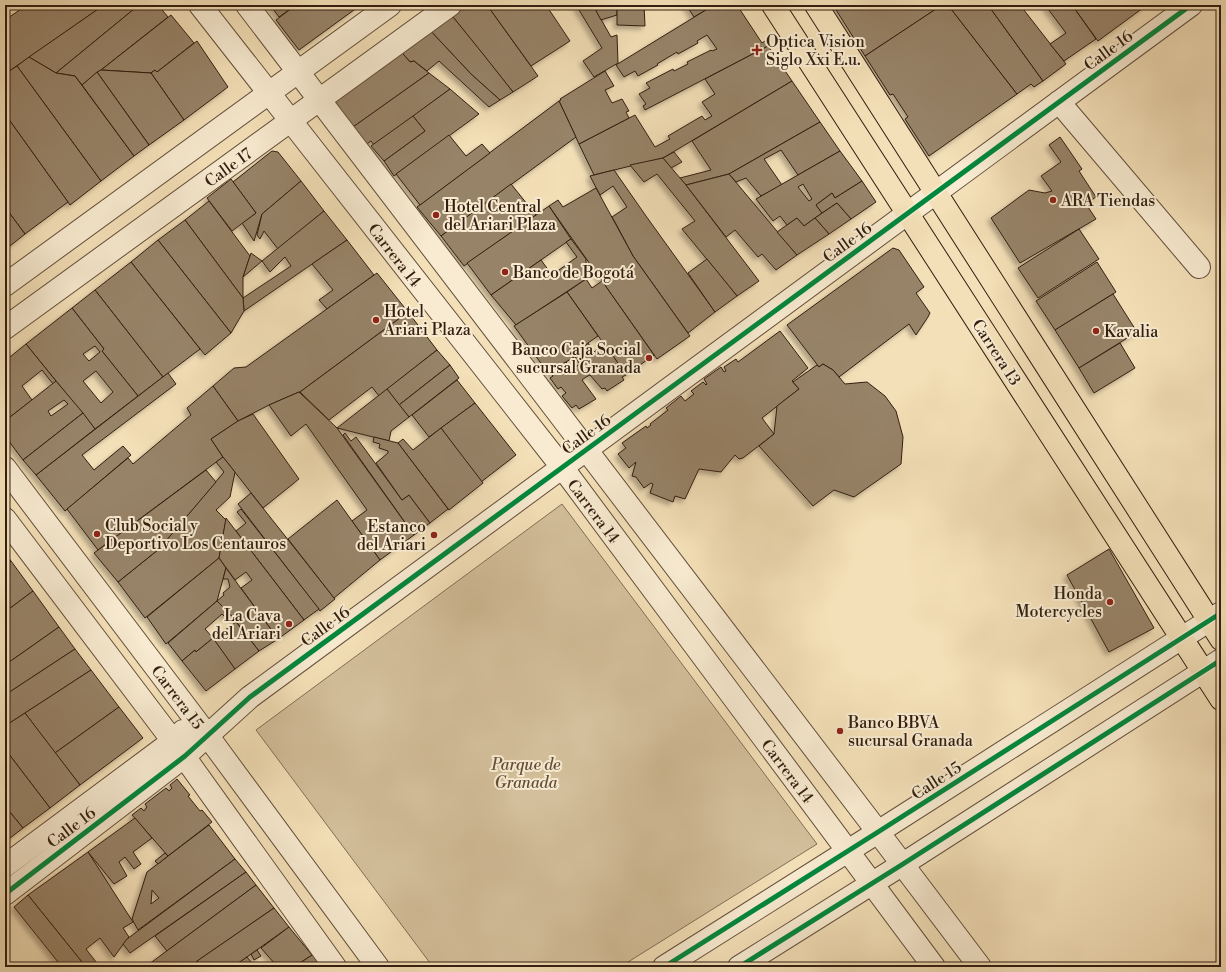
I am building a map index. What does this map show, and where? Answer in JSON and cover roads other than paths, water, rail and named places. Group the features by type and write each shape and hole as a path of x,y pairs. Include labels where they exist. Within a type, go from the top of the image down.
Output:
{"main road":[{"name":"Carrera 13","path":"773,5 1182,638 1212,666 1221,699"},
{"path":"816,5 935,193 1215,616 1221,638"}],"street":[{"name":"Carrera 14","path":"200,5 268,94 562,467 934,967"},
{"name":"Carrera 14","path":"247,5 980,967"},
{"path":"5,285 390,5"},
{"name":"Calle 17","path":"5,328 450,5"},
{"name":"Calle 16","path":"5,893 179,749 201,727 250,697 1191,5"},
{"path":"1059,102 1199,267"},
{"name":"Carrera 15","path":"5,468 201,727 378,967"},
{"name":"Carrera 15","path":"5,518 179,749 336,967"},
{"name":"Calle 15","path":"664,967 848,852 1215,616"},
{"path":"739,967 872,884 1212,666"},
{"name":"Calle 16","path":"5,866 179,749"}],"place":[{"name":"Optica Vision Siglo Xxi E.u.","path":"757,50"},
{"name":"ARA Tiendas","path":"1053,200"},
{"name":"Hotel Central del Ariari Plaza","path":"436,215"},
{"name":"Banco de Bogotá","path":"505,272"},
{"name":"Hotel Ariari Plaza","path":"376,320"},
{"name":"Kavalia","path":"1096,331"},
{"name":"Banco Caja Social sucursal Granada","path":"649,358"},
{"name":"Club Social y Deportivo Los Centauros","path":"97,534"},
{"name":"Estanco del Ariari","path":"434,535"},
{"name":"Honda Motercycles","path":"1110,602"},
{"name":"La Cava del Ariari","path":"289,624"},
{"name":"Banco BBVA sucursal Granada","path":"840,731"}],"park label":[{"name":"Parque de Granada","path":"526,773"}]}
